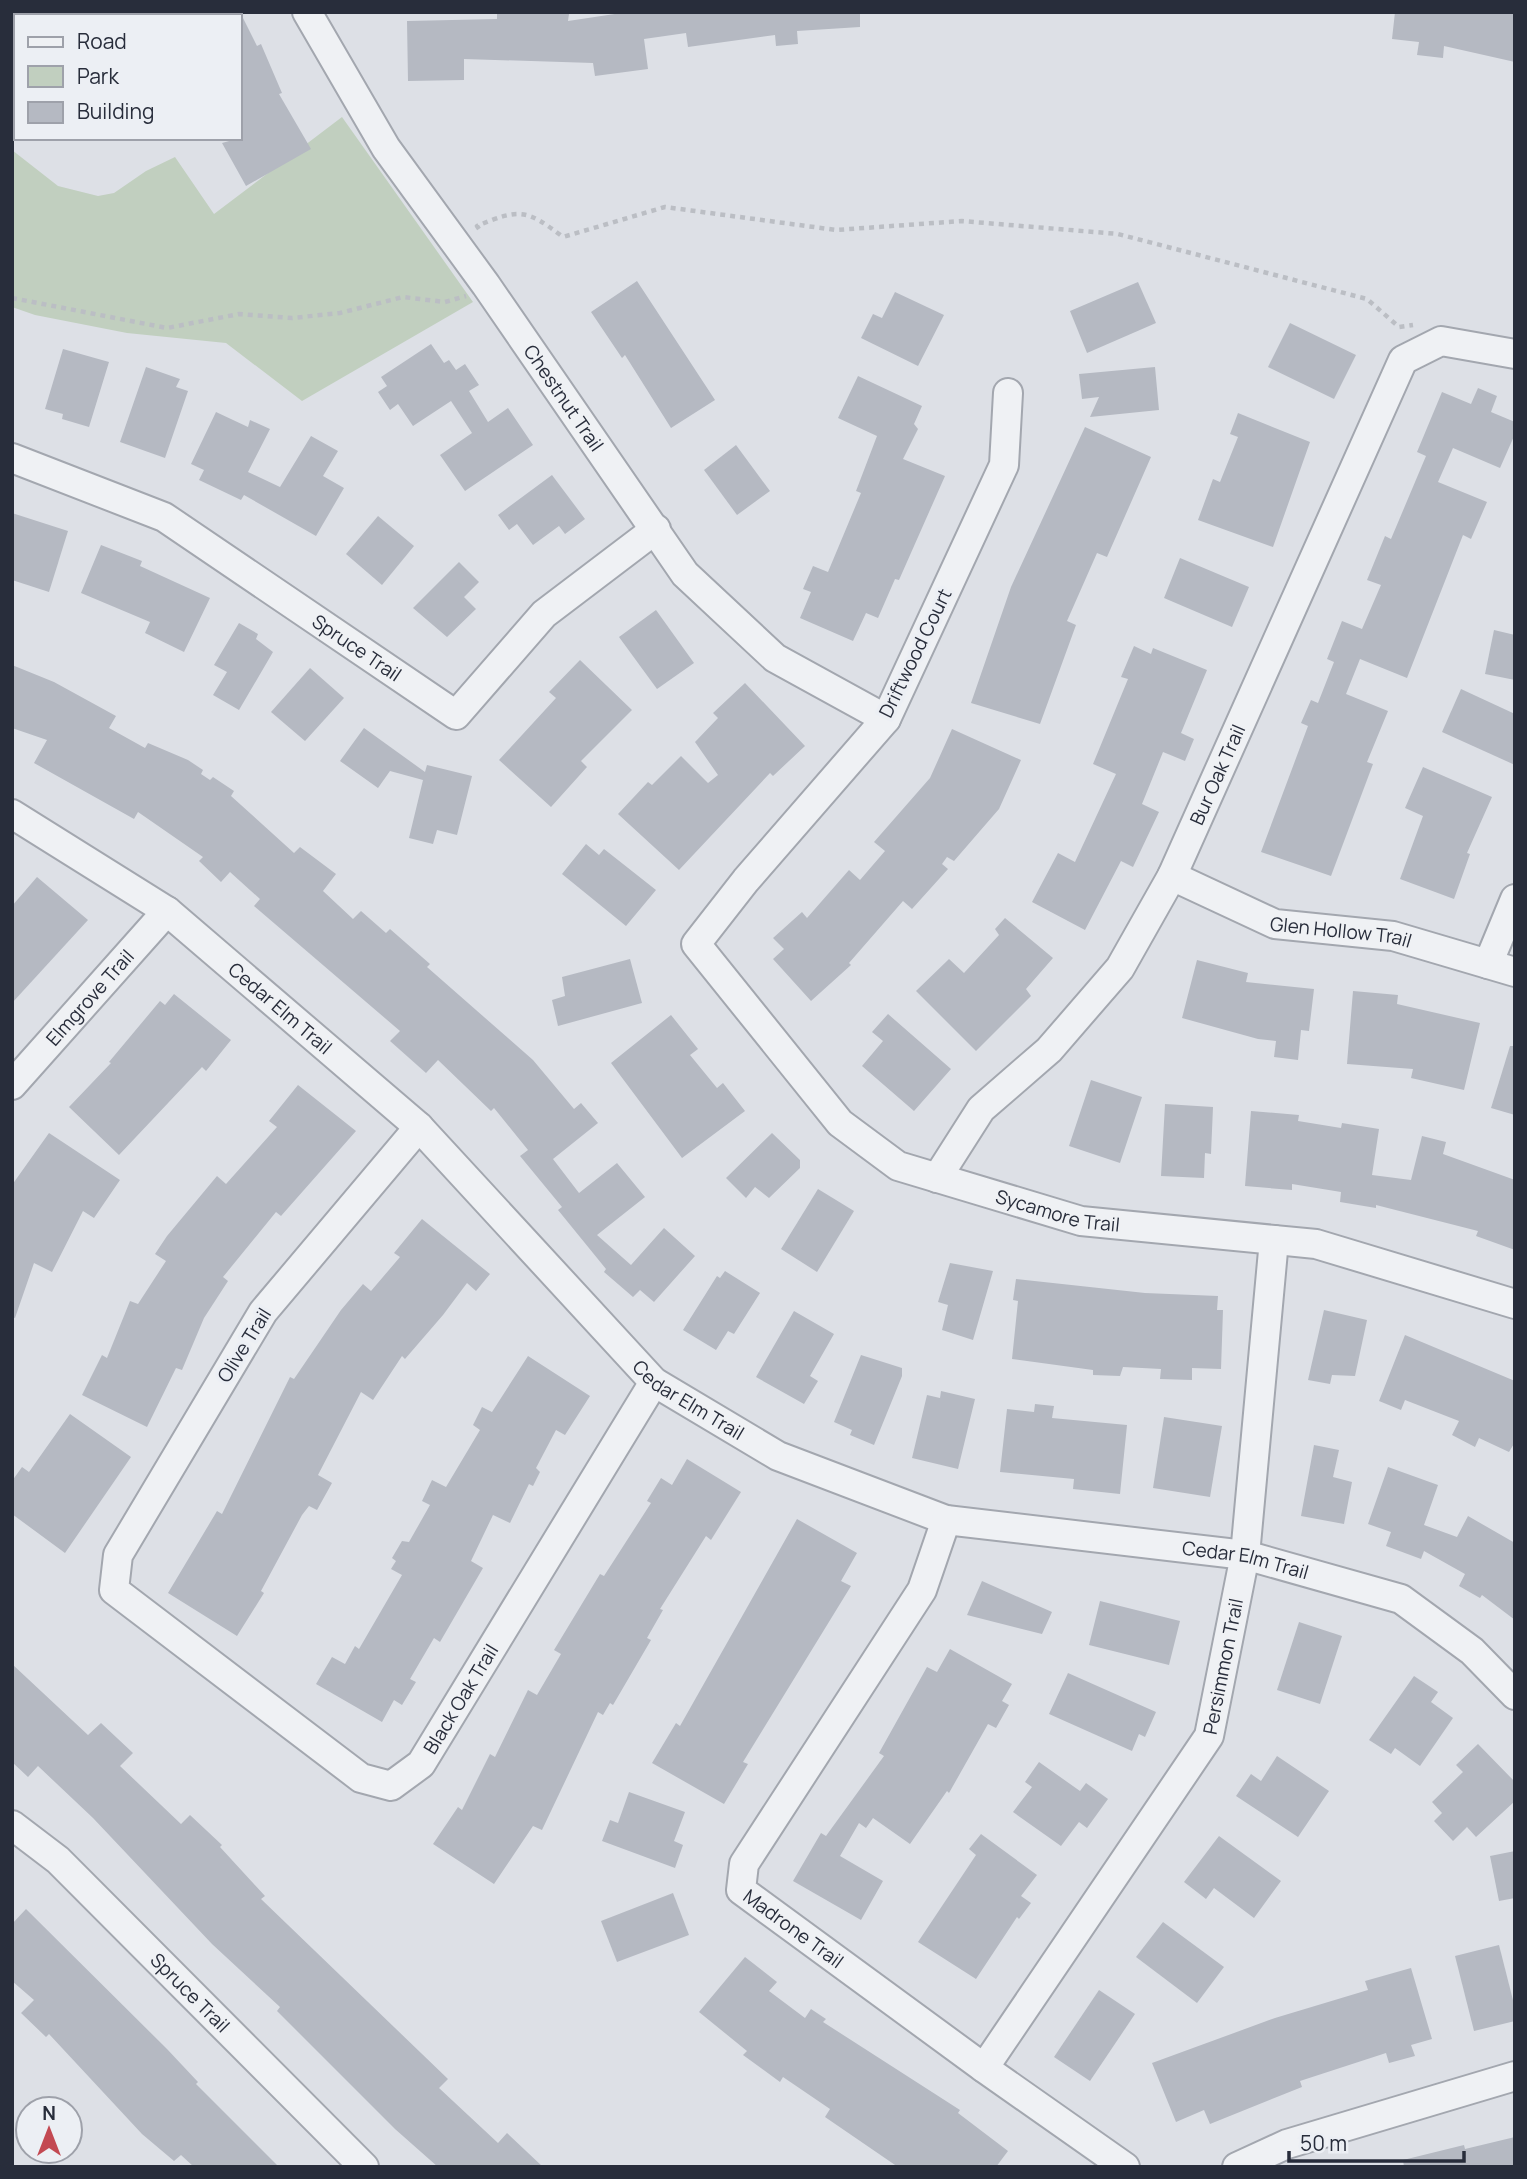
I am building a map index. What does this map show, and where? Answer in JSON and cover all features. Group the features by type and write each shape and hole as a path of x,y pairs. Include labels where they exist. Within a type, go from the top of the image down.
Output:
{"street":[{"name":"Chestnut Trail","path":"307,12 386,148 486,285 685,574 775,658 886,719"},
{"path":"1433,332 1515,354"},
{"name":"Bur Oak Trail","path":"937,1178 981,1109 1049,1050 1120,968 1172,876 1403,360 1433,332"},
{"name":"Driftwood Court","path":"696,944 746,880 886,719 1004,465 1008,393"},
{"name":"Spruce Trail","path":"12,458 164,517 456,715 544,614 656,529"},
{"name":"Cedar Elm Trail","path":"12,814 167,911 419,1127 654,1382 778,1456 946,1520 1245,1555 1401,1599 1472,1651 1515,1695"},
{"name":"Glen Hollow Trail","path":"1172,876 1275,924 1393,936 1515,972"},
{"path":"1488,964 1515,899"},
{"name":"Elmgrove Trail","path":"12,1085 167,911"},
{"name":"Sycamore Trail","path":"696,944 840,1123 898,1166 1081,1221 1316,1244 1515,1304"},
{"name":"Olive Trail","path":"114,1590 118,1555 263,1312 419,1127"},
{"name":"Persimmon Trail","path":"984,2068 1209,1736 1245,1555 1274,1240"},
{"name":"Black Oak Trail","path":"114,1590 361,1778 391,1786 421,1764 654,1382"},
{"name":"Madrone Trail","path":"946,1520 922,1590 744,1864 741,1890 984,2068 1125,2167"},
{"name":"Spruce Trail","path":"12,1825 58,1860 364,2167"},
{"path":"1237,2167 1287,2144 1515,2077"}],"path":[{"path":"482,235 477,226 508,213 537,217 564,237 665,207 836,229 962,220 1118,234 1367,299 1399,327 1433,332"},
{"path":"12,298 167,328 239,314 292,318 340,313 403,298 457,300 486,285"}],"green space":[{"path":"342,117 473,302 302,401 226,343 127,333 35,315 12,307 12,150 58,186 98,196 114,193 146,171 175,157 214,214"}],"building":[{"path":"497,12 569,14 568,21 628,12 860,12 860,27 797,31 798,44 776,46 775,35 688,47 686,33 644,39 648,69 595,76 593,63 464,59 464,80 408,81 407,21 497,19"},
{"path":"1395,12 1515,12 1515,62 1444,46 1443,58 1417,55 1419,42 1392,39"},
{"path":"242,16 257,46 261,44 282,93 279,94 311,149 246,186 222,143 242,140"},
{"path":"637,281 715,400 671,428 625,355 622,358 591,312"},
{"path":"1138,282 1156,323 1087,353 1070,311"},
{"path":"895,292 944,315 918,366 861,338 873,314 882,318"},
{"path":"1290,323 1356,355 1334,399 1268,367"},
{"path":"431,344 444,363 449,360 456,370 465,364 479,385 469,391 488,422 508,408 533,445 465,491 440,455 472,433 451,401 413,426 398,404 390,410 378,392 387,386 381,377"},
{"path":"63,349 109,362 89,427 62,419 63,414 45,409"},
{"path":"146,367 180,379 176,387 188,391 165,458 120,442"},
{"path":"1155,367 1159,410 1090,417 1099,397 1082,399 1079,374"},
{"path":"858,376 922,406 914,424 918,429 903,459 945,476 899,580 895,579 878,618 866,613 853,641 800,618 811,592 803,589 813,566 828,572 861,493 856,491 877,436 838,418"},
{"path":"1478,388 1497,396 1491,412 1515,422 1515,434 1500,468 1453,448 1438,482 1487,502 1471,539 1463,535 1407,678 1360,659 1346,694 1388,711 1367,762 1373,764 1331,876 1261,852 1308,726 1301,723 1311,700 1318,703 1334,662 1327,659 1342,621 1362,629 1381,585 1367,580 1385,536 1391,539 1426,456 1417,452 1442,392 1471,404"},
{"path":"216,412 248,427 250,420 270,429 248,472 280,487 311,436 338,451 323,476 344,488 316,536 244,495 241,500 199,480 204,470 191,464"},
{"path":"1238,413 1310,442 1273,547 1198,520 1213,479 1220,482 1238,437 1230,434"},
{"path":"1085,427 1151,457 1107,557 1097,553 1067,621 1076,625 1040,724 971,703 1011,587"},
{"path":"736,445 770,491 737,515 704,470"},
{"path":"552,475 585,519 565,534 559,526 533,545 517,524 509,530 498,515"},
{"path":"12,513 68,531 49,592 12,580"},
{"path":"378,516 414,546 382,585 346,554"},
{"path":"101,545 142,561 140,566 210,598 184,652 145,633 150,622 81,593"},
{"path":"1180,558 1249,587 1232,627 1164,598"},
{"path":"459,562 479,582 464,597 476,609 447,637 413,608"},
{"path":"656,610 694,663 657,689 619,637"},
{"path":"239,623 258,634 256,639 273,652 239,710 213,695 227,672 214,665"},
{"path":"1494,630 1515,635 1515,680 1485,674"},
{"path":"1134,646 1151,654 1153,648 1207,670 1181,733 1194,739 1185,761 1163,752 1142,804 1159,812 1133,867 1121,861 1085,930 1032,902 1058,853 1075,862 1116,774 1093,764 1128,679 1121,677"},
{"path":"580,660 632,710 581,761 587,767 551,807 499,760 556,698 549,692"},
{"path":"12,665 54,682 116,716 109,728 145,748 148,743 188,760 203,770 201,774 210,780 213,777 234,791 231,796 294,853 300,847 336,874 323,891 353,919 361,911 386,933 390,929 430,964 427,967 533,1060 574,1109 581,1103 598,1123 553,1159 579,1193 617,1163 645,1197 597,1235 631,1265 664,1228 695,1256 654,1302 640,1290 633,1297 604,1272 606,1269 558,1210 562,1207 520,1156 528,1150 494,1108 491,1111 438,1060 426,1073 390,1041 400,1031 254,906 260,899 230,872 221,882 199,861 203,857 138,812 134,819 34,763 47,740 12,728"},
{"path":"310,668 344,698 305,741 271,712"},
{"path":"745,683 805,746 773,776 770,773 679,870 618,814 648,782 652,785 681,756 708,783 718,775 695,742 718,718 713,713"},
{"path":"1461,689 1515,714 1515,765 1442,732"},
{"path":"364,728 425,772 427,765 472,776 457,835 437,830 433,844 409,838 423,780 390,771 378,788 340,761"},
{"path":"952,729 1021,760 999,809 954,861 947,857 942,864 948,869 912,909 903,901 849,963 851,965 811,1001 773,959 784,949 773,938 802,912 807,918 849,870 860,880 885,851 874,842 930,778"},
{"path":"1423,767 1492,797 1467,853 1470,854 1454,899 1400,879 1423,816 1405,808"},
{"path":"586,844 599,855 604,849 656,890 626,926 562,874"},
{"path":"37,877 88,920 12,1003 12,906"},
{"path":"1005,918 1053,958 1026,989 1031,996 976,1051 916,991 949,959 964,973 999,935 995,929"},
{"path":"630,959 642,1003 558,1026 552,1000 565,996 562,977"},
{"path":"1197,960 1248,973 1246,982 1314,989 1309,1031 1301,1030 1298,1060 1274,1057 1276,1041 1258,1039 1182,1018"},
{"path":"1353,991 1398,995 1397,1004 1480,1023 1464,1090 1411,1078 1413,1069 1347,1064"},
{"path":"174,994 231,1040 206,1071 202,1067 119,1155 69,1107 111,1063 109,1062 160,1001 165,1005"},
{"path":"888,1014 951,1069 914,1111 862,1066 883,1041 872,1032"},
{"path":"671,1015 698,1049 690,1055 717,1088 723,1083 745,1111 682,1158 611,1063"},
{"path":"1510,1046 1515,1046 1515,1115 1491,1108"},
{"path":"1091,1080 1142,1097 1120,1163 1069,1146"},
{"path":"298,1085 356,1131 281,1216 276,1212 223,1277 228,1281 204,1318 182,1370 176,1368 147,1427 82,1395 102,1355 107,1358 130,1301 138,1304 166,1261 155,1254 167,1236 217,1176 226,1184 277,1127 269,1121"},
{"path":"1165,1104 1213,1107 1211,1154 1205,1153 1204,1178 1161,1176"},
{"path":"1251,1111 1299,1115 1298,1121 1341,1128 1342,1123 1379,1129 1372,1175 1411,1180 1422,1136 1446,1142 1443,1154 1515,1180 1515,1250 1476,1236 1478,1231 1376,1205 1376,1208 1340,1202 1341,1192 1292,1184 1292,1190 1245,1186"},
{"path":"49,1133 120,1180 94,1218 83,1211 52,1272 34,1263 15,1318 12,1317 12,1185"},
{"path":"772,1133 800,1160 800,1168 769,1198 755,1187 746,1198 726,1178"},
{"path":"818,1189 854,1211 817,1272 781,1249"},
{"path":"422,1219 490,1274 476,1291 467,1283 405,1359 402,1356 373,1400 361,1392 318,1475 332,1483 317,1510 309,1506 302,1515 261,1591 264,1593 237,1636 168,1593 217,1511 222,1514 290,1377 294,1379 341,1310 363,1284 371,1291 400,1257 394,1253"},
{"path":"950,1263 993,1271 973,1340 942,1330 948,1305 938,1302"},
{"path":"725,1271 760,1293 734,1334 728,1331 716,1350 683,1330 717,1276 720,1278"},
{"path":"1016,1279 1145,1293 1218,1296 1217,1310 1223,1310 1221,1369 1192,1368 1192,1380 1160,1379 1161,1369 1123,1367 1120,1376 1093,1375 1093,1370 1012,1359 1018,1301 1013,1300"},
{"path":"1324,1310 1367,1320 1355,1376 1332,1375 1330,1384 1308,1380"},
{"path":"794,1311 834,1334 810,1376 818,1381 804,1404 756,1377"},
{"path":"1405,1335 1515,1381 1515,1442 1509,1452 1479,1438 1475,1447 1452,1435 1459,1421 1405,1400 1401,1410 1379,1401"},
{"path":"861,1355 902,1368 902,1376 874,1445 850,1435 852,1430 834,1422"},
{"path":"528,1356 590,1396 565,1435 556,1430 536,1468 540,1472 533,1486 529,1484 510,1523 493,1515 471,1561 483,1568 440,1642 434,1638 410,1679 416,1682 402,1705 394,1700 382,1722 316,1684 332,1657 345,1664 355,1646 359,1649 402,1575 391,1569 396,1561 392,1558 402,1541 409,1542 430,1505 422,1501 432,1480 446,1487 480,1430 473,1425 482,1407 492,1412"},
{"path":"941,1391 975,1399 958,1469 912,1458 927,1395 940,1398"},
{"path":"1035,1404 1054,1406 1052,1418 1127,1425 1120,1494 1073,1489 1074,1479 1000,1472 1007,1409 1034,1412"},
{"path":"70,1414 131,1457 65,1553 12,1514 12,1481 22,1467 29,1472"},
{"path":"1164,1417 1222,1426 1210,1497 1153,1488"},
{"path":"1314,1445 1339,1450 1333,1477 1352,1482 1344,1524 1301,1516"},
{"path":"687,1459 741,1492 711,1540 706,1536 660,1609 663,1610 647,1638 651,1640 613,1705 610,1703 603,1715 598,1712 542,1830 533,1826 494,1884 433,1844 458,1807 462,1810 490,1754 495,1757 528,1690 537,1695 561,1654 554,1650 600,1574 604,1576 651,1503 647,1501 661,1478 672,1485"},
{"path":"1388,1467 1438,1485 1424,1525 1457,1537 1468,1516 1515,1543 1515,1620 1482,1595 1480,1598 1459,1586 1465,1574 1424,1551 1421,1559 1386,1546 1391,1532 1368,1524"},
{"path":"797,1519 857,1553 841,1581 851,1586 743,1762 748,1764 724,1804 652,1763 676,1723 680,1726"},
{"path":"982,1581 1052,1612 1042,1634 967,1615"},
{"path":"1100,1601 1180,1621 1169,1665 1089,1645"},
{"path":"1299,1622 1342,1636 1320,1704 1277,1690"},
{"path":"950,1649 1012,1684 1002,1701 1009,1705 996,1728 988,1724 949,1793 947,1791 910,1844 873,1818 866,1828 859,1823 840,1856 883,1881 861,1920 793,1881 821,1833 826,1836 884,1756 879,1753 927,1667 937,1672"},
{"path":"12,1664 88,1735 101,1723 133,1753 120,1766 181,1824 190,1815 222,1845 220,1847 265,1896 261,1899 448,2079 439,2088 498,2143 507,2133 543,2167 438,2167 395,2129 277,2011 280,2007 212,1944 93,1818 38,1766 28,1777 12,1762"},
{"path":"1068,1673 1156,1712 1145,1737 1139,1734 1132,1751 1049,1714"},
{"path":"1414,1676 1438,1692 1431,1702 1453,1718 1420,1766 1395,1748 1391,1754 1369,1740"},
{"path":"1478,1744 1515,1782 1515,1801 1476,1837 1467,1827 1453,1841 1434,1821 1442,1813 1432,1802 1463,1772 1456,1765"},
{"path":"1277,1756 1329,1791 1298,1837 1236,1796 1251,1774 1261,1781"},
{"path":"1039,1762 1080,1791 1086,1783 1108,1799 1087,1828 1079,1822 1061,1846 1013,1812 1032,1787 1025,1782"},
{"path":"629,1792 685,1812 674,1841 683,1845 675,1868 602,1841 610,1820 618,1823"},
{"path":"981,1834 1037,1875 1021,1896 1031,1903 1019,1919 1017,1917 976,1979 918,1942 976,1855 969,1849"},
{"path":"1219,1836 1281,1881 1254,1918 1214,1888 1206,1899 1184,1882"},
{"path":"1515,1851 1515,1898 1499,1901 1490,1856"},
{"path":"673,1893 689,1935 617,1962 601,1921"},
{"path":"26,1909 167,2049 198,2082 196,2084 279,2167 194,2167 181,2155 174,2161 142,2134 49,2034 46,2037 21,2013 34,2000 12,1981 12,1924"},
{"path":"1163,1922 1224,1967 1197,2003 1136,1957"},
{"path":"1499,1945 1515,2008 1515,2021 1474,2031 1455,1956"},
{"path":"745,1957 777,1982 769,1991 805,2018 811,2009 826,2019 823,2022 960,2110 958,2113 1008,2151 996,2167 898,2167 825,2117 830,2109 783,2077 780,2082 743,2055 747,2051 699,2012"},
{"path":"1411,1968 1432,2039 1411,2045 1415,2056 1389,2063 1386,2053 1300,2081 1302,2087 1210,2124 1204,2110 1176,2122 1152,2063 1275,2018 1368,1990 1365,1981"},
{"path":"1099,1990 1135,2014 1090,2081 1054,2057"},
{"path":"1515,2137 1515,2167 1404,2167 1403,2160 1464,2145 1465,2149"}]}
